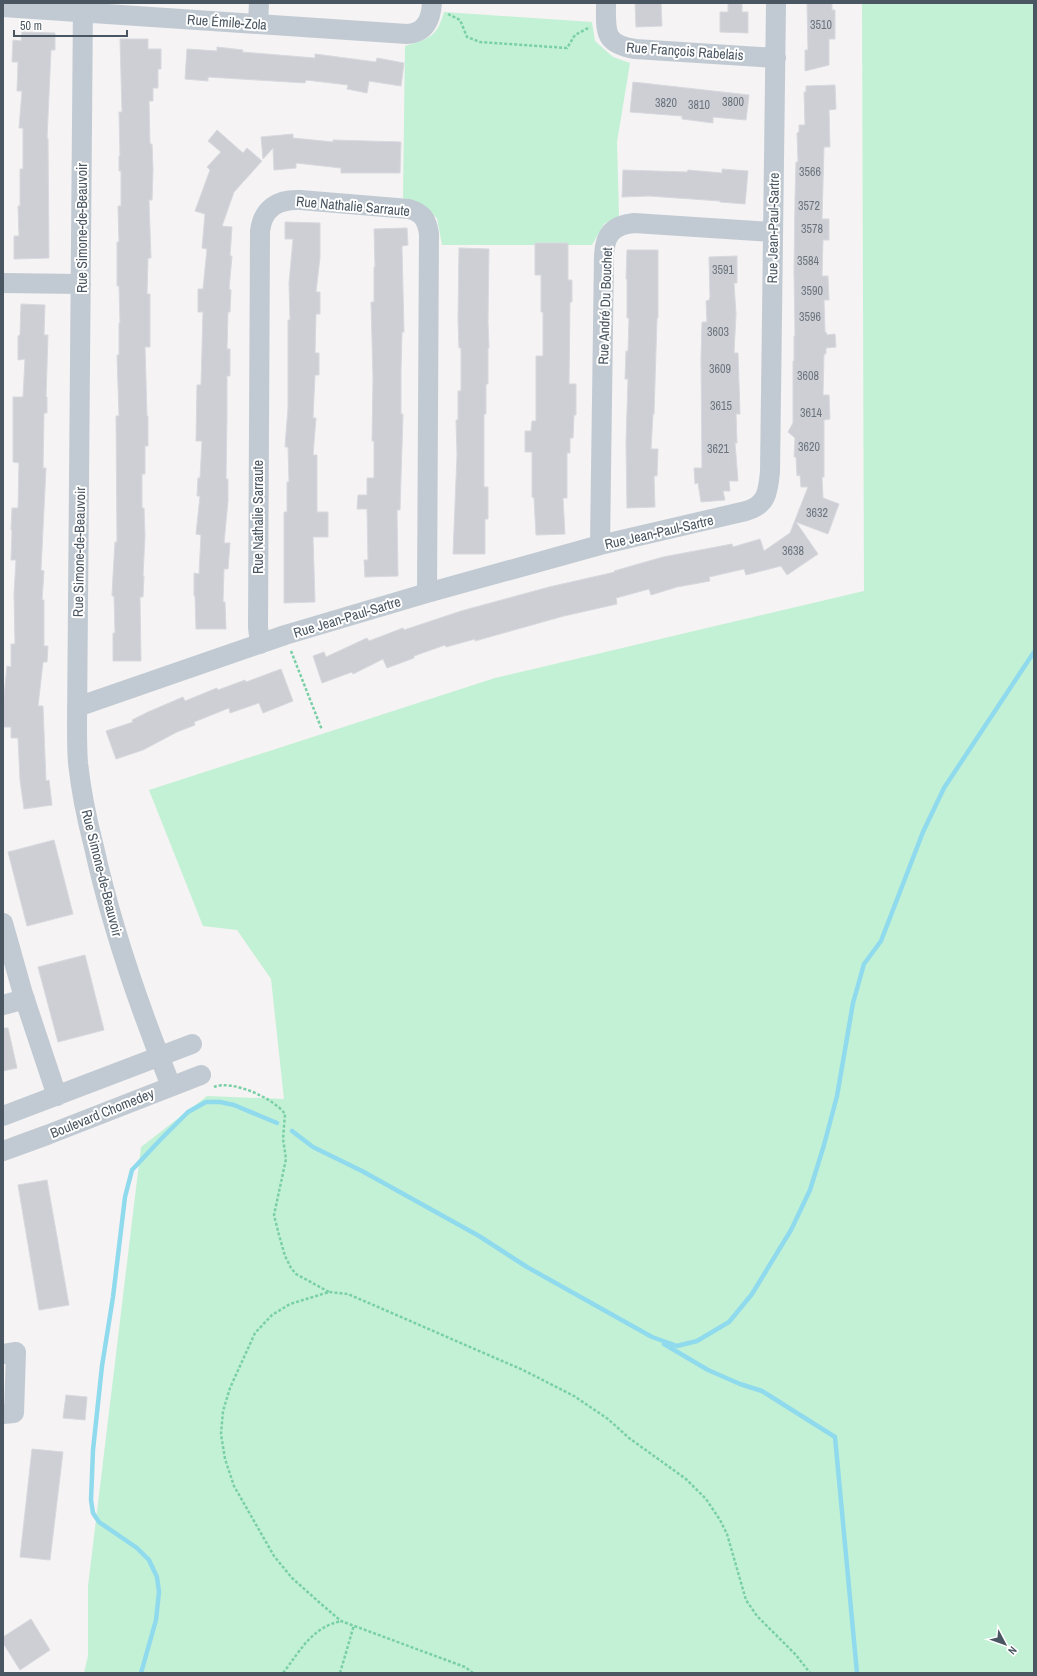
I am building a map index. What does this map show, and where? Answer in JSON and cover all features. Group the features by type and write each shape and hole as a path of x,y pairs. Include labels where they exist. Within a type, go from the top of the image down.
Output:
{"street":[{"path":"258,24 259,3"},
{"name":"Rue François Rabelais","path":"606,3 606,32 611,40 616,44 629,48 776,58"},
{"name":"Rue Jean-Paul-Sartre","path":"77,707 285,635 427,593 600,546 746,511 757,507 765,498 769,486 770,472 776,3"},
{"name":"Rue Émile-Zola","path":"3,7 83,8 258,24 414,33 420,31 428,21 432,4"},
{"name":"Rue Simone-de-Beauvoir","path":"83,8 82,284 77,707 78,763 89,827 100,876 113,923 159,1057 171,1086"},
{"name":"Rue Nathalie Sarraute","path":"260,644 258,619 260,231 263,220 268,211 275,205 284,201 300,200 409,208 422,215 427,221 429,234 427,593"},
{"name":"Rue André Du Bouchet","path":"600,546 604,263 607,238 616,228 622,225 634,223 772,232"},
{"path":"3,283 82,284"},
{"path":"3,923 25,999 57,1096"},
{"path":"3,1005 25,999"},
{"path":"3,1116 192,1044"},
{"name":"Boulevard Chomedey","path":"3,1151 47,1136 171,1086 204,1082"},
{"path":"3,1354 16,1352 14,1413 3,1414"}],"path":[{"path":"432,4 460,20 467,37 480,42 567,48 575,35 588,28 606,26"},
{"path":"285,635 322,730"},
{"path":"204,1082 218,1086 232,1086 253,1093 274,1103 285,1114 283,1139 286,1159 274,1215 285,1256 291,1268 296,1274 328,1292"},
{"path":"473,1673 465,1667 341,1621 292,1578 274,1556 234,1486 225,1459 221,1434 223,1411 230,1388 255,1333 272,1315 290,1304 328,1292 348,1294 523,1370 574,1396 608,1419 629,1438 686,1479 706,1499 720,1520 726,1534 746,1600 757,1616 796,1655 810,1673"},
{"path":"283,1673 316,1631 328,1624 341,1621"},
{"path":"340,1673 354,1625"}],"green space":[{"path":"862,3 1034,3 1034,1673 84,1673 88,1656 88,1586 141,1147 207,1096 284,1099 271,979 237,930 203,926 149,790 495,678 864,591"},
{"path":"444,12 592,22 595,41 613,57 630,63 617,142 619,216 604,224 592,245 442,245 437,218 412,201 403,198 405,46 431,36 438,27"}],"building":[{"path":"635,3 661,3 662,26 636,27"},
{"path":"728,3 742,4 742,12 748,12 748,33 720,32 720,12 728,12"},
{"path":"807,3 832,3 832,10 835,10 835,39 829,39 829,65 805,71 805,50 808,50"},
{"path":"22,32 55,33 55,50 51,50 47,138 49,258 14,259 14,236 19,236 18,206 20,206 20,169 23,169 23,128 19,128 22,91 17,91 18,62 12,62 13,40 21,41"},
{"path":"120,39 148,39 148,49 161,49 161,69 158,69 158,88 153,88 153,101 149,101 150,144 152,144 153,170 152,200 149,200 151,258 148,258 147,294 150,294 150,347 145,347 148,446 145,446 145,474 142,474 142,508 144,508 145,535 143,597 140,597 141,661 113,661 113,633 115,633 114,596 112,596 115,542 117,542 116,416 119,416 117,355 119,355 120,323 119,286 117,286 117,242 119,242 118,206 121,206 121,171 119,171 119,112 122,112"},
{"path":"217,47 243,50 242,52 315,58 315,54 376,62 377,58 404,63 401,86 369,81 367,93 347,89 348,85 306,80 305,83 208,77 208,81 185,79 187,49 217,51"},
{"path":"633,82 749,95 746,120 713,117 713,123 682,119 682,116 630,112"},
{"path":"835,85 836,109 829,110 830,147 824,147 822,219 829,219 829,240 823,240 822,276 828,276 829,300 824,300 825,332 827,335 835,334 836,347 826,348 826,354 824,354 823,395 829,395 830,419 824,420 824,477 822,477 823,498 839,504 828,534 796,522 818,554 787,575 781,566 746,575 744,569 709,577 710,581 677,587 651,595 649,589 616,598 617,604 564,616 475,641 475,639 446,647 445,645 414,656 414,658 387,668 383,659 353,674 352,672 322,683 313,656 324,652 326,657 367,638 369,641 403,628 404,630 461,611 549,587 615,572 614,571 663,557 732,544 733,547 760,539 764,551 790,533 808,487 801,487 800,475 797,476 796,457 794,457 795,438 788,432 793,423 793,361 795,336 795,199 796,162 798,162 797,133 799,132 799,125 805,125 804,92 806,92 806,86"},
{"path":"217,130 243,153 247,148 262,161 234,192 222,226 232,227 230,256 232,256 229,289 231,290 230,312 228,312 227,349 230,349 230,376 227,376 226,479 228,479 228,501 224,543 230,543 228,569 224,569 223,602 225,602 226,629 196,629 194,573 199,574 201,535 196,534 200,496 197,496 198,478 200,478 202,441 196,441 197,385 201,385 203,312 198,312 198,289 203,289 207,249 202,248 205,214 195,211 210,170 207,167 221,152 208,141"},
{"path":"293,134 293,138 333,142 333,140 401,142 400,173 341,173 341,168 296,163 296,168 274,170 273,148 263,159 261,137"},
{"path":"722,169 748,171 745,204 649,196 622,197 623,170 687,172 688,170 722,173"},
{"path":"285,222 320,223 320,257 316,292 320,292 320,314 316,314 315,353 319,353 319,375 315,375 313,418 316,418 313,455 317,455 317,512 328,512 328,537 313,537 315,602 284,603 284,512 287,512 287,482 289,482 288,447 285,447 288,408 288,320 290,320 289,283 293,239 285,239"},
{"path":"407,228 408,245 402,246 404,332 402,332 401,370 401,414 403,414 400,510 397,510 398,576 365,577 364,560 368,560 367,509 357,509 358,495 367,495 367,478 374,478 374,441 372,441 373,378 371,302 374,302 374,229"},
{"path":"535,243 568,243 568,280 572,280 572,302 570,302 569,384 576,384 576,415 574,415 573,438 570,438 570,453 567,453 567,498 563,498 565,534 536,535 534,498 532,497 532,452 525,452 525,431 531,431 532,421 536,421 536,356 543,356 541,275 535,275"},
{"path":"459,248 489,249 488,384 486,384 486,414 484,414 484,487 488,487 488,519 485,519 485,554 453,554 457,455 456,420 458,420 458,391 461,391 461,348 459,348 458,320"},
{"path":"627,250 658,250 658,318 651,449 658,449 657,476 654,476 655,507 627,508 626,443 628,379 625,379 629,318 627,318"},
{"path":"737,256 737,283 734,283 736,314 734,353 738,353 740,414 736,414 737,443 735,443 738,481 729,481 730,491 723,491 725,500 701,502 698,483 695,484 694,468 702,468 702,322 707,322 706,301 709,300 710,297 709,257"},
{"path":"21,304 45,305 44,335 48,335 46,397 47,413 44,413 43,468 46,468 41,570 44,571 42,600 44,600 44,646 48,646 47,662 43,662 38,706 43,706 46,781 49,780 52,805 24,809 20,780 18,738 11,738 11,727 3,727 3,706 7,666 11,667 11,644 15,644 14,594 16,560 11,560 11,530 12,508 18,508 19,463 13,462 13,397 23,397 25,359 18,360 18,336 20,335"},
{"path":"281,669 293,701 263,713 259,703 230,713 229,708 194,722 195,725 177,732 143,750 116,759 106,731 133,722 132,720 148,712 183,697 185,701 217,688 218,690 245,680 246,682"},
{"path":"54,840 73,914 27,926 8,852"},
{"path":"85,955 104,1030 58,1042 38,967"},
{"path":"3,1028 8,1028 17,1068 3,1071"},
{"path":"47,1180 69,1305 39,1310 18,1185"},
{"path":"66,1395 87,1397 85,1420 63,1418"},
{"path":"32,1449 63,1452 50,1560 20,1557"},
{"path":"31,1619 50,1650 20,1670 3,1643 3,1637"}],"waterway":[{"path":"292,1131 313,1147 362,1171 479,1236 527,1267 652,1337 677,1346 697,1341 729,1322 752,1294 791,1230 810,1190 837,1096 853,1003 864,964 881,941 923,832 944,788 1034,652"},
{"path":"141,1673 156,1620 159,1592 157,1577 149,1560 137,1548 99,1522 93,1513 91,1500 93,1450 102,1366 113,1297 125,1197 132,1170 188,1112 206,1102 220,1102 234,1105 277,1123"},
{"path":"664,1344 708,1370 740,1384 762,1391 835,1437 857,1673"}]}
